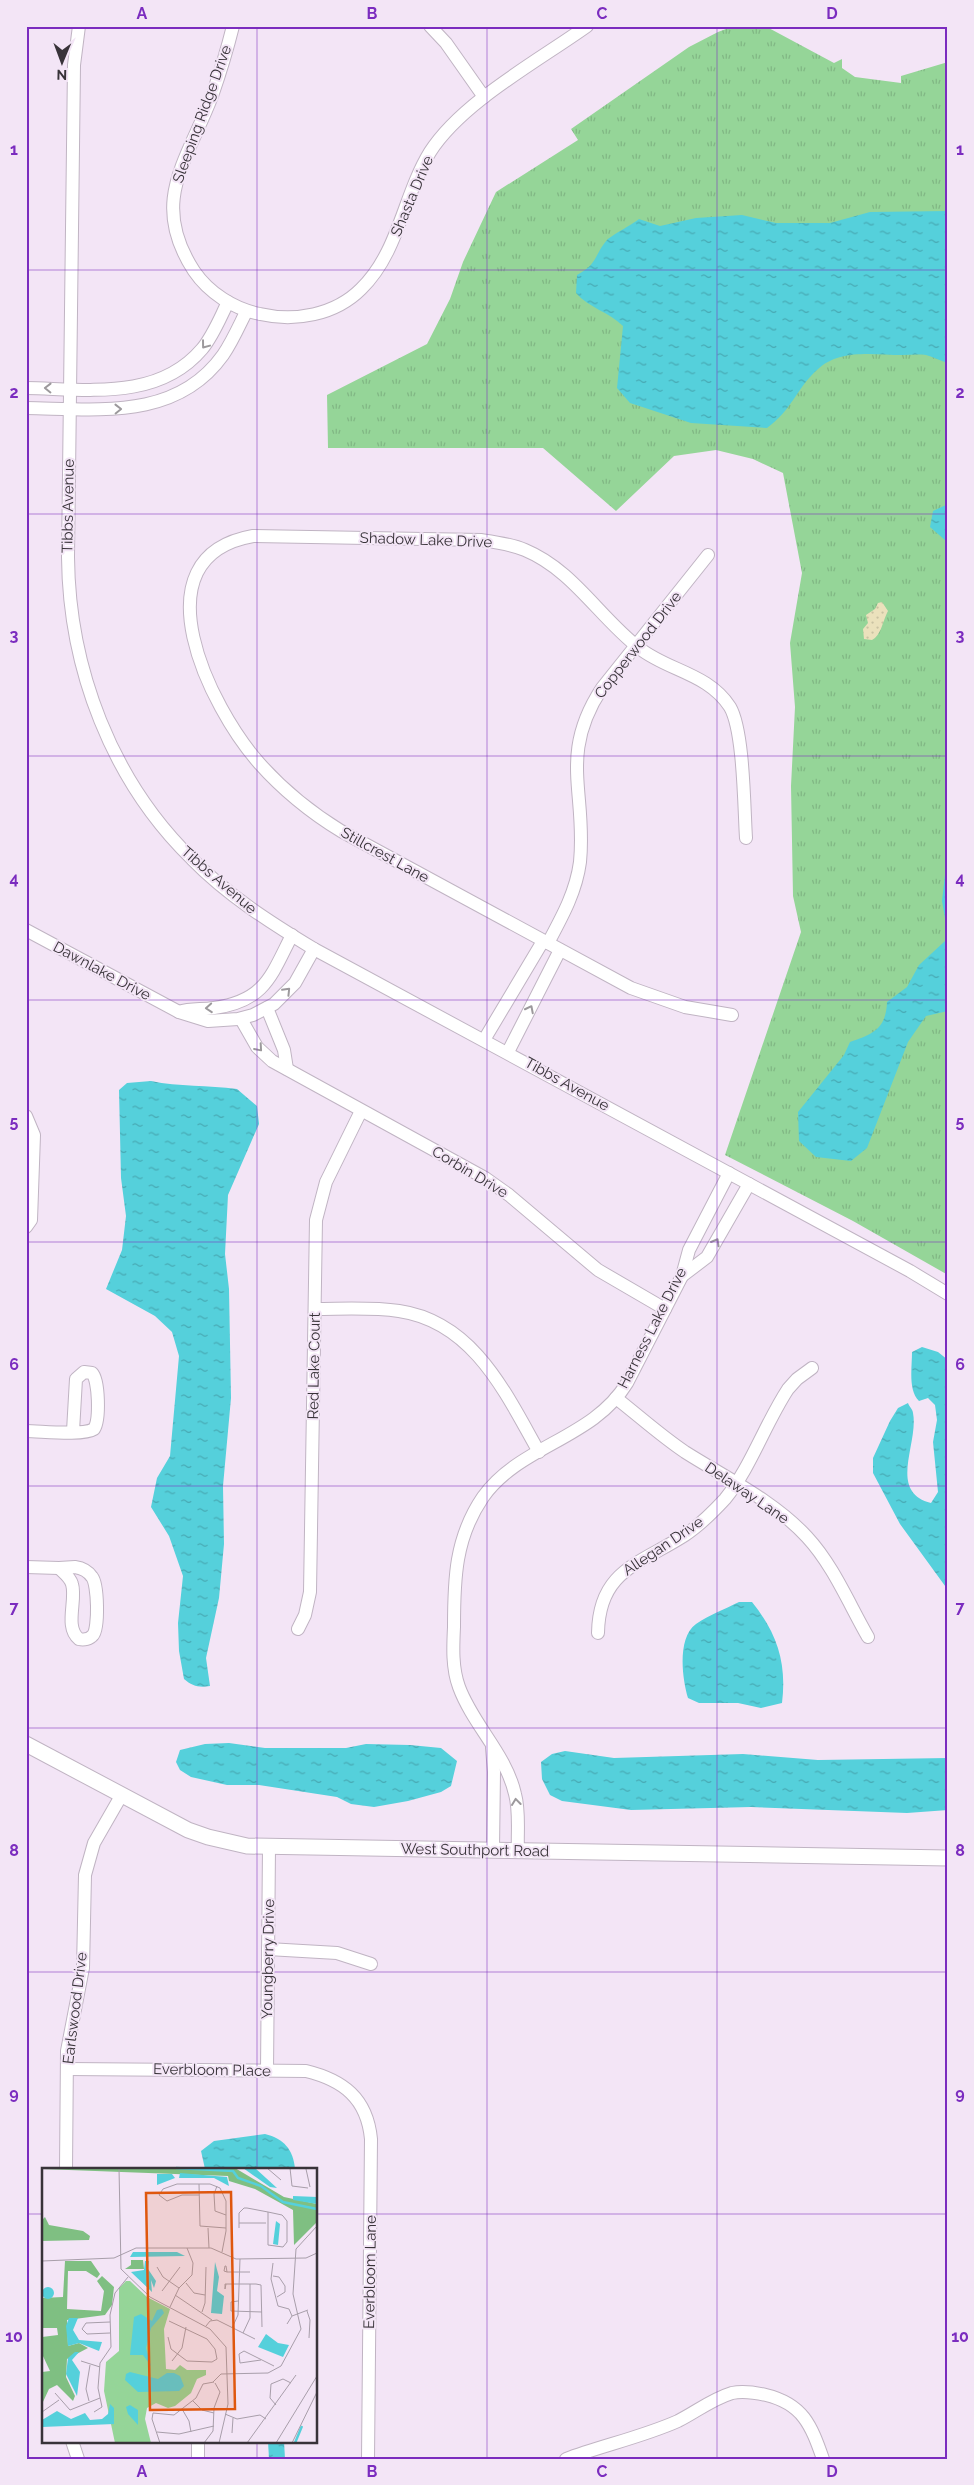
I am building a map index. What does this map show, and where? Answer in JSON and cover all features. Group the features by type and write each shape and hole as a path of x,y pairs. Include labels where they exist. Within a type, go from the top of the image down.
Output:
{"main road":[{"name":"West Southport Road","path":"26,1744 121,1796 208,1837 247,1846 948,1858"}],"street":[{"name":"Tibbs Avenue","path":"79,26 74,65 69,409 68,562 70,598 82,669 104,730 138,794 184,852 266,920 314,949 910,1270 948,1294"},
{"name":"Sleeping Ridge Drive","path":"228,302 200,280 184,255 174,224 173,196 180,166 211,97 232,26"},
{"path":"430,26 446,43 484,97"},
{"name":"Shasta Drive","path":"228,302 246,312 280,319 306,317 339,305 360,290 378,271 388,252 419,173 430,152 448,128 484,97 587,26"},
{"path":"26,388 132,388 156,382 170,376 188,364 203,348 228,302"},
{"path":"26,408 132,408 153,404 175,396 196,383 218,361 230,344 246,312"},
{"name":"Shadow Lake Drive","path":"208,559 230,543 253,536 493,541 522,549 558,569 636,646 647,654 707,683 719,694 729,707 736,723 739,738 746,838"},
{"name":"Copperwood Drive","path":"484,1040 570,902 579,869 580,843 576,764 581,731 598,694 708,555"},
{"name":"Stillcrest Lane","path":"208,559 198,573 190,591 189,615 200,660 220,706 259,763 301,804 328,823 648,996 685,1007 732,1015"},
{"name":"Dawnlake Drive","path":"26,930 179,1012 208,1021 246,1017 277,1002 295,983 314,949"},
{"path":"179,1012 190,1008 213,1008 251,997 267,983 292,935"},
{"path":"508,1052 560,950"},
{"path":"243,1000 246,1017"},
{"path":"267,1008 284,1050 287,1069"},
{"name":"Corbin Drive","path":"246,1017 259,1050 272,1062 492,1183 598,1270 665,1309"},
{"name":"Red Lake Court","path":"298,1629 305,1616 310,1592 316,1227 320,1200 328,1175 361,1111"},
{"path":"26,1116 34,1135 31,1220 26,1227"},
{"name":"Harness Lake Drive","path":"518,1851 515,1794 508,1772 492,1748 462,1694 455,1674 455,1567 465,1529 485,1495 508,1471 591,1422 616,1398 682,1276 689,1250 729,1173"},
{"path":"682,1276 708,1257 749,1184"},
{"path":"315,1309 399,1312 423,1318 448,1331 477,1354 494,1374 539,1452"},
{"name":"Allegan Drive","path":"598,1633 602,1603 617,1577 634,1563 698,1526 723,1501 735,1484 788,1389 797,1378 812,1368"},
{"name":"Delaway Lane","path":"616,1398 674,1445 786,1517 808,1539 828,1566 868,1637"},
{"path":"26,1431 73,1432"},
{"path":"26,1566 79,1568 87,1572 95,1583 96,1630 92,1637 85,1640 79,1639 72,1631 72,1585 66,1574 59,1568"},
{"path":"492,1748 494,1768 493,1850"},
{"name":"Earlswood Drive","path":"66,2168 69,2037 83,1968 86,1870 94,1843 121,1796"},
{"name":"Youngberry Drive","path":"267,2071 270,1847"},
{"path":"268,1950 337,1954 370,1964"},
{"name":"Everbloom Place","path":"67,2068 314,2072 331,2078 350,2092"},
{"name":"Everbloom Lane","path":"350,2092 365,2113 371,2139 368,2459"},
{"path":"566,2459 678,2421 710,2402 734,2393 759,2393 782,2399 802,2413 812,2429 823,2459"},
{"path":"72,2442 78,2459"},
{"path":"198,2442 198,2459"}],"green space":[{"path":"734,26 765,26 834,63 842,59 842,68 855,77 901,83 901,76 948,62 948,1275 853,1221 725,1155 801,932 793,896 791,786 795,707 790,643 802,573 783,473 753,459 716,450 674,456 616,511 543,448 328,448 327,395 427,344 450,299 463,262 496,192 578,140 571,129 689,47"}],"sand":[{"path":"882,602 888,611 880,631 872,640 864,639 863,629 868,623 866,615 875,609 878,603"}],"water":[{"path":"948,211 948,363 926,355 858,354 836,358 826,363 810,377 788,407 767,428 691,423 630,403 617,388 623,326 612,317 587,303 576,293 577,275 589,267 609,238 639,219 660,226 696,218 742,215 776,223 830,223 870,212"},
{"path":"948,504 948,550 946,541 930,527 933,511"},
{"path":"948,848 948,1011 926,1016 908,1042 867,1148 851,1161 816,1157 799,1141 798,1112 844,1055 850,1042 877,1029 884,1019 887,1002 907,987 919,965 945,941 946,924 942,901"},
{"path":"151,1081 237,1089 257,1106 259,1124 228,1195 225,1254 229,1289 231,1398 223,1486 224,1544 219,1598 206,1658 210,1686 206,1687 196,1686 184,1679 179,1651 178,1623 183,1576 169,1536 151,1507 157,1478 170,1456 179,1356 172,1332 155,1316 106,1289 122,1250 126,1216 121,1178 119,1090 127,1083"},
{"path":"922,1347 938,1352 948,1360 948,1590 900,1524 873,1473 873,1458 890,1421 898,1408 908,1403 913,1412 914,1425 908,1465 910,1489 918,1497 931,1503 938,1492 933,1442 937,1420 935,1405 928,1398 919,1401 912,1385 912,1352"},
{"path":"739,1602 752,1602 774,1637 783,1675 782,1703 761,1708 738,1703 699,1703 688,1698 684,1680 683,1659 686,1639 690,1630 701,1621"},
{"path":"229,1743 265,1748 346,1748 366,1744 410,1745 441,1748 457,1761 451,1786 441,1792 408,1801 374,1807 351,1804 337,1797 259,1785 227,1785 191,1777 180,1770 176,1762 180,1750 205,1744"},
{"path":"565,1751 614,1758 743,1754 818,1760 948,1758 948,1810 907,1813 751,1807 631,1810 562,1801 550,1795 542,1779 541,1762 552,1754"},
{"path":"265,2134 272,2136 290,2150 295,2168 205,2168 201,2151 214,2141"},
{"path":"268,2442 284,2442 285,2459 269,2459"}]}
